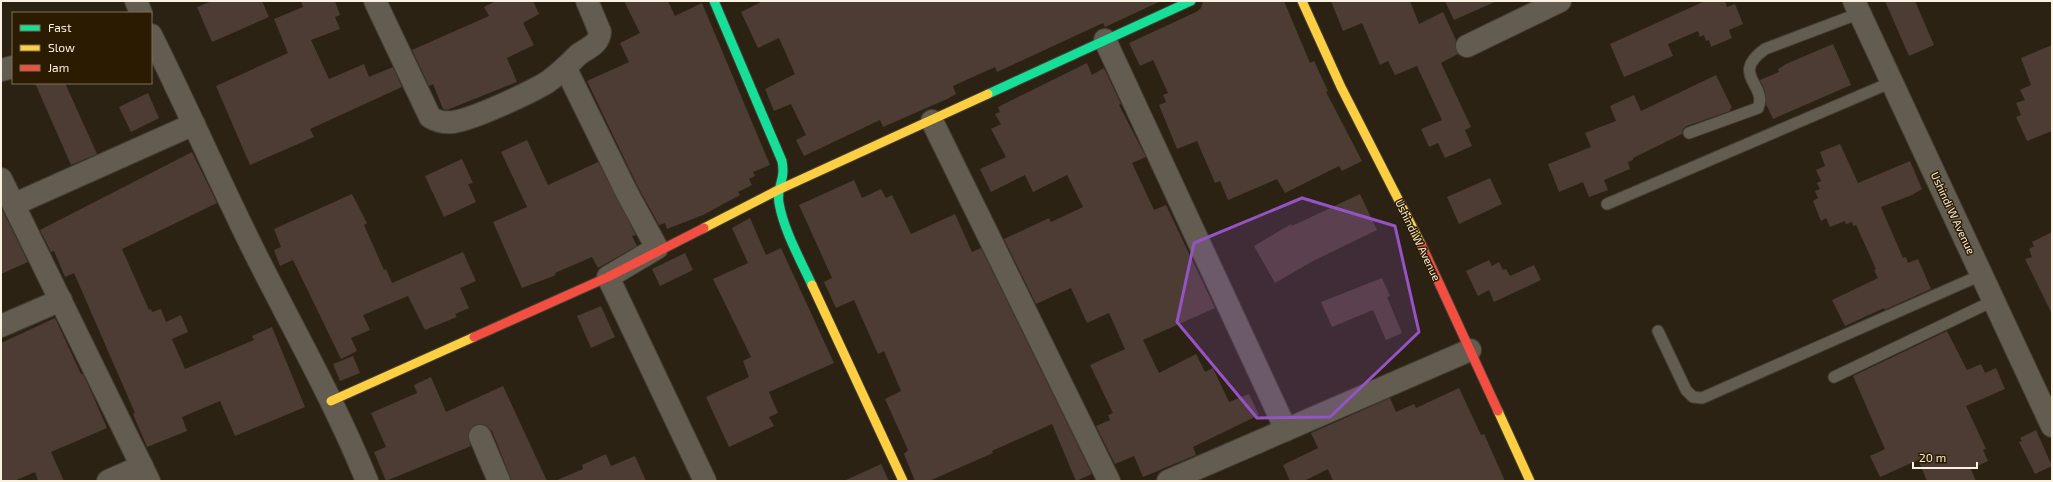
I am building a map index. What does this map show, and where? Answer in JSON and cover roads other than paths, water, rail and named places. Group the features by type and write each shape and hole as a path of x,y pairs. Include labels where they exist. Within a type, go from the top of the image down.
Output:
{"street":[{"path":"136,1 141,12"},
{"path":"375,1 430,118 437,122 454,122 482,112 545,84 566,69 579,55 593,45 599,37 600,32 587,1"},
{"path":"331,401 608,277 778,190 932,121 1191,1"},
{"name":"Ushindi W Avenue","path":"1302,1 1341,87 1412,225 1530,481"},
{"path":"1467,46 1560,1"},
{"path":"717,2 782,161 784,170 783,182 778,190 781,211 792,242 903,481"},
{"name":"Ushindi W Avenue","path":"1857,7 2052,426"},
{"path":"152,37 255,254 331,401 367,481"},
{"path":"1105,40 1286,430"},
{"path":"1,70 12,67"},
{"path":"566,69 620,179 657,248 608,277"},
{"path":"932,121 1109,481"},
{"path":"15,204 194,124"},
{"path":"1,178 146,473 108,481"},
{"path":"608,277 705,481"},
{"path":"1,326 61,300"},
{"path":"1168,481 1470,350"},
{"path":"480,436 499,481"}],"lane":[{"path":"1689,133 1758,108 1760,102 1759,95 1749,72 1752,58 1765,49 1857,7"},
{"path":"1607,204 1892,82"},
{"path":"1658,331 1686,390 1693,397 1702,398 1981,274"},
{"path":"1834,377 1993,301"}]}
